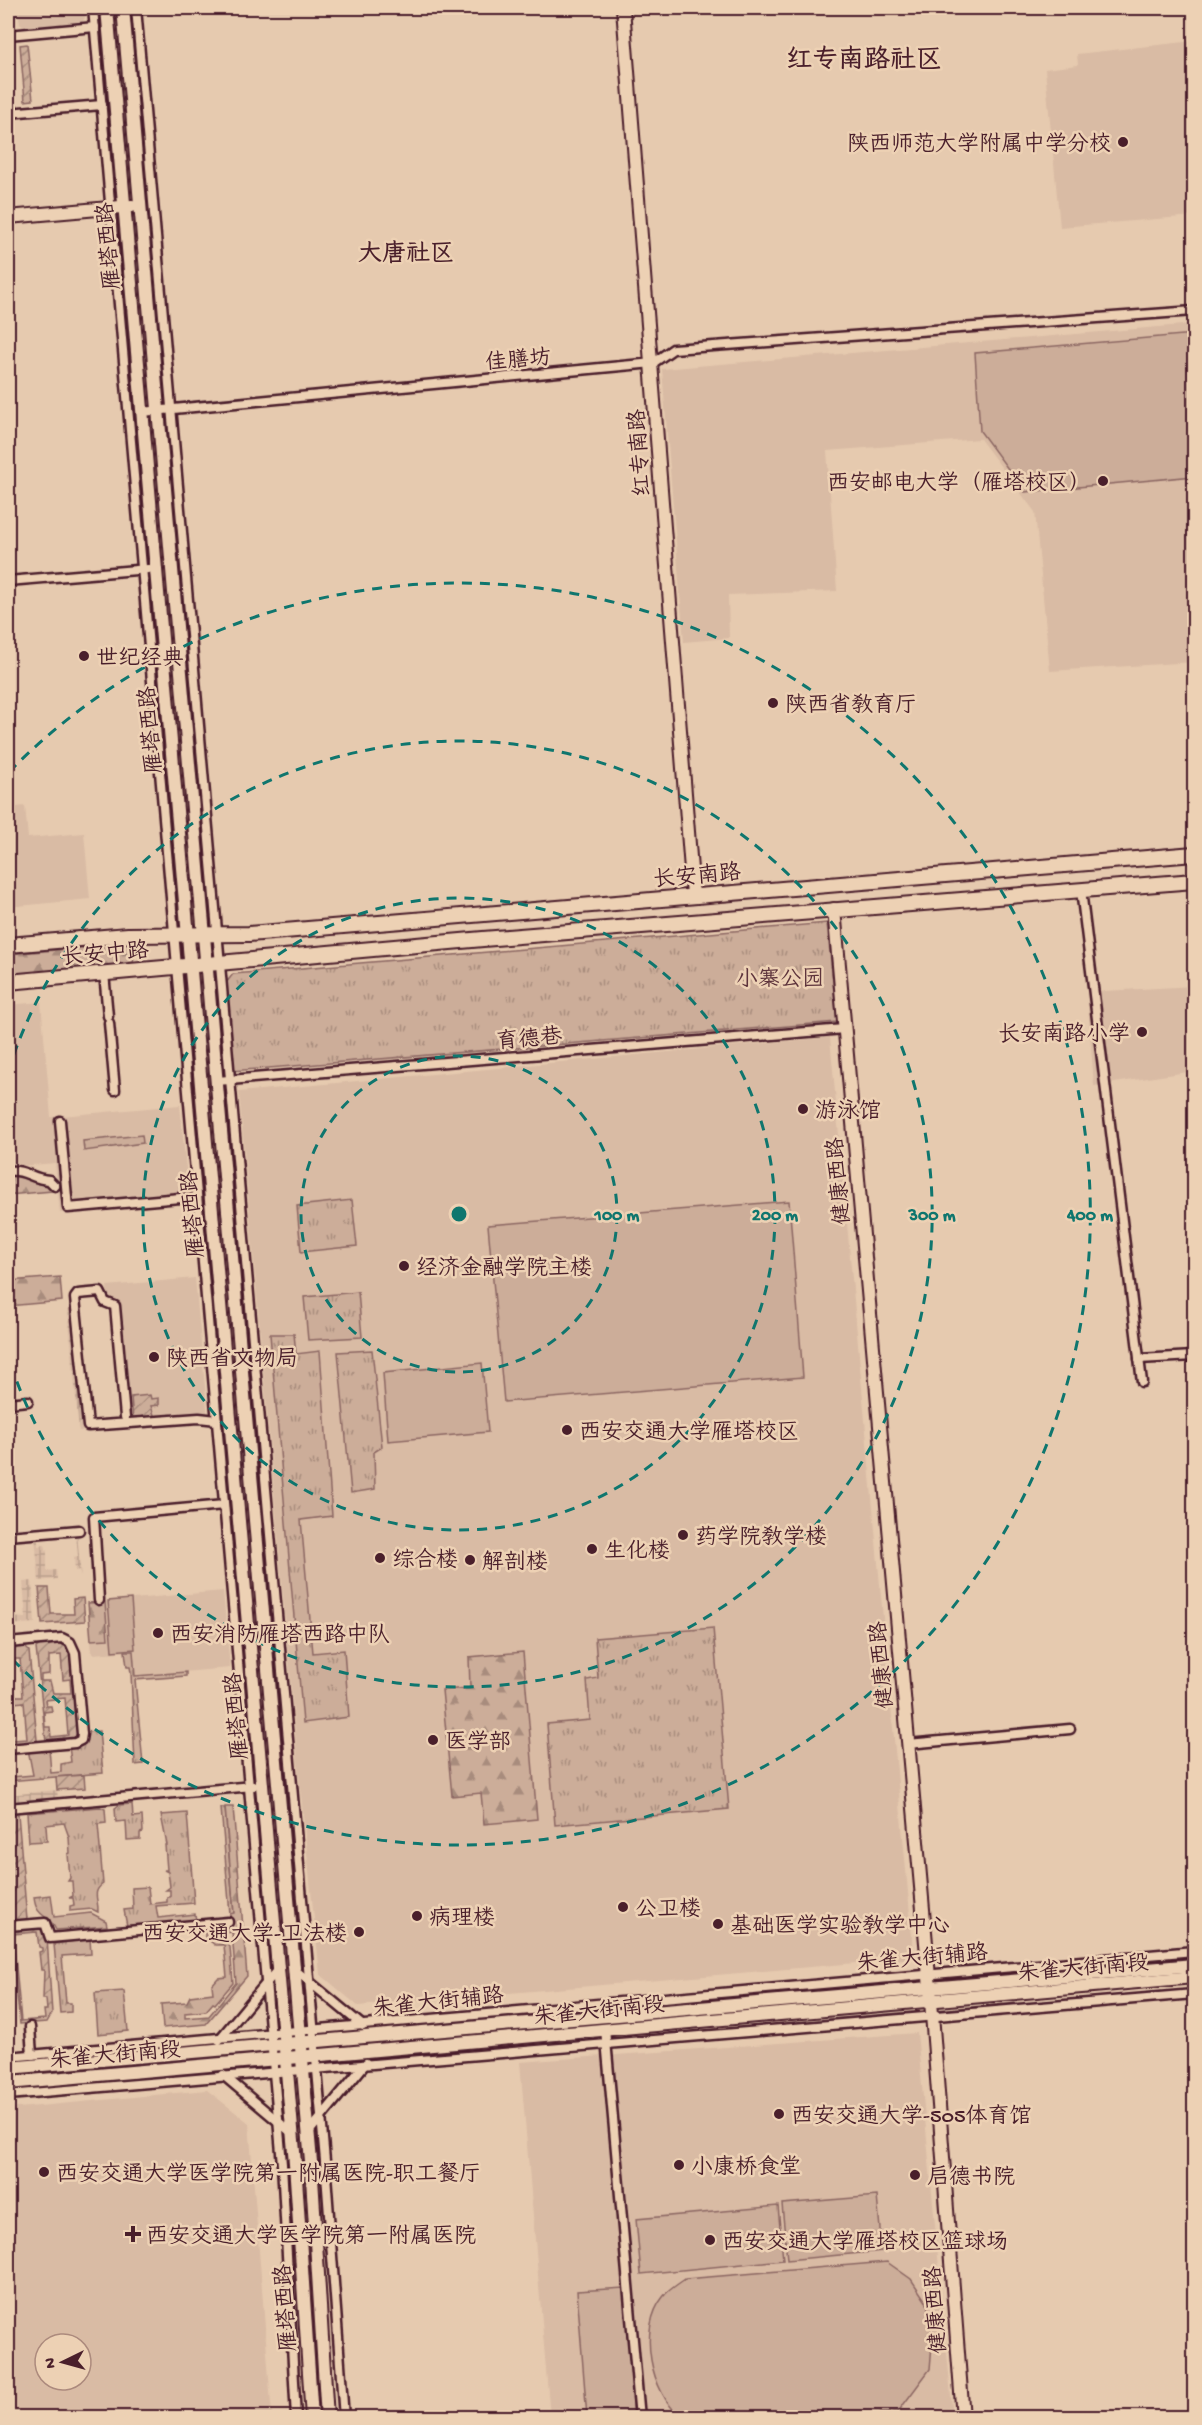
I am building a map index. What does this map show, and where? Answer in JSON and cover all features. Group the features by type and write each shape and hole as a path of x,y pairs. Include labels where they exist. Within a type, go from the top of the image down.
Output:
{"main road":[{"name":"雁塔西路","path":"107,8 156,568 181,934 293,2134 312,2418"},
{"name":"雁塔西路","path":"123,8 158,410 211,934 217,1081 309,2132 327,2418"},
{"name":"红专南路","path":"623,8 653,363 693,895"},
{"path":"8,216 140,205"},
{"name":"长安南路","path":"211,934 1194,854"},
{"name":"长安南路","path":"213,963 834,909 1194,881"},
{"name":"健康西路","path":"834,909 932,2016 963,2418"},
{"name":"长安中路","path":"8,945 128,935 211,934"},
{"name":"长安中路","path":"8,982 213,963"},
{"name":"朱雀大街南段","path":"8,2083 212,2065 287,2065 376,2051 604,2029 1194,1965"},
{"name":"朱雀大街南段","path":"8,2068 210,2051 284,2038 375,2036 930,1994 1194,1977"}],"street":[{"path":"93,8 142,569 181,934"},
{"path":"136,8 171,409 211,934"},
{"path":"8,35 95,27"},
{"path":"8,113 102,105"},
{"name":"佳膳坊","path":"142,412 653,363 672,349 1194,311"},
{"path":"8,581 156,568"},
{"path":"1081,890 1142,1382"},
{"path":"213,963 230,1080 321,2117 344,2418"},
{"path":"184,966 197,1200 278,2122 296,2418"},
{"path":"104,974 115,1090"},
{"name":"育德巷","path":"217,1081 844,1029"},
{"path":"60,1121 68,1208 180,1198 197,1200"},
{"path":"8,1171 24,1171 37,1180 49,1180 55,1186"},
{"path":"125,1418 115,1306 105,1302 100,1292 78,1293 75,1298 88,1426 202,1418 217,1420"},
{"path":"1139,1359 1194,1356"},
{"path":"8,1403 28,1401"},
{"path":"99,1600 94,1517 224,1505"},
{"path":"8,1536 79,1530"},
{"path":"8,1643 60,1638 70,1642 75,1653 82,1734 81,1740 75,1743 8,1749"},
{"path":"908,1744 1070,1729"},
{"path":"8,1808 262,1786"},
{"path":"8,1926 45,1923 50,1938 228,1922"},
{"name":"朱雀大街辅路","path":"314,2036 362,2026 566,2005 1194,1952"},
{"path":"210,2051 278,1969"},
{"path":"294,1969 375,2036"},
{"path":"316,2062 365,2064 1194,1994"},
{"path":"30,2027 32,2055"},
{"path":"604,2029 640,2418"},
{"path":"8,2057 221,2038 271,2039"},
{"path":"309,2132 376,2051"},
{"path":"212,2065 293,2134"},
{"path":"8,2095 224,2076 273,2066"}],"shaded area":[{"path":"18,8 85,8 85,18 82,22 23,27 20,24"},
{"name":"陕西师范大学附属中学分校","path":"1194,41 1194,216 1060,227 1045,69 1078,65 1077,54"},
{"name":"西安邮电大学（雁塔校区）","path":"1194,324 1194,662 1050,671 1035,512 980,439 827,451 837,591 728,595 729,638 684,642 662,369"},
{"path":"25,806 28,838 84,833 90,899 8,907 8,808"},
{"name":"长安南路小学","path":"1194,986 1194,1071 1094,1086 1087,992"},
{"path":"41,1002 51,1117 180,1105 189,1201 60,1213 55,1163 8,1167 8,1005"},
{"name":"西安交通大学雁塔校区","path":"830,1037 914,1958 358,2006 320,1974 298,1768 239,1092"},
{"name":"陕西省文物局","path":"195,1278 208,1420 122,1428 111,1298 108,1298 107,1286"},
{"path":"68,1310 73,1310 84,1431 79,1431"},
{"path":"77,1533 81,1577 79,1570 75,1571 74,1557 78,1556 76,1535 38,1538 38,1546 45,1545 47,1552 47,1571 56,1570 57,1579 39,1581 35,1537"},
{"path":"32,1581 35,1623 8,1625 8,1617 26,1618 23,1582"},
{"name":"西安消防雁塔西路中队","path":"223,1591 230,1668 135,1676 133,1651 92,1654 88,1603"},
{"path":"57,1790 58,1798 8,1803 8,1795"},
{"path":"917,2033 953,2417 550,2417 520,2062"},
{"name":"西安交通大学医学院第一附属医院","path":"207,2090 249,2123 272,2417 8,2417 8,2109"}],"green space":[{"path":"96,8 103,8 118,180 111,181"},
{"path":"127,8 134,8 149,178 142,178"},
{"path":"27,44 33,100 25,101 20,45"},
{"path":"153,228 166,374 159,374 146,229"},
{"path":"122,231 135,376 128,377 115,232"},
{"path":"1194,334 1194,476 1025,492 980,431 975,353"},
{"path":"170,422 181,549 174,549 163,423"},
{"path":"139,425 150,552 143,552 132,426"},
{"path":"178,595 185,595 195,709 188,710"},
{"path":"154,597 164,712 157,712 147,598"},
{"name":"小寨公园","path":"827,923 837,1022 231,1071 223,987 233,974"},
{"path":"129,944 134,952 133,965 8,976 8,954"},
{"path":"231,1121 243,1260 237,1260 224,1122"},
{"path":"142,1135 143,1143 84,1151 83,1141"},
{"path":"8,1174 26,1176 38,1184 51,1183 52,1191 8,1195"},
{"path":"352,1200 357,1246 301,1252 297,1206"},
{"path":"789,1201 803,1377 504,1402 488,1225"},
{"path":"208,1214 219,1335 212,1336 201,1215"},
{"path":"60,1277 62,1301 8,1306 8,1281"},
{"path":"358,1292 362,1337 308,1340 304,1297"},
{"path":"241,1309 248,1309 260,1446 253,1447"},
{"path":"270,1334 294,1334 296,1354 320,1351 332,1516 301,1520 313,1653 344,1650 349,1717 303,1723"},
{"path":"372,1350 382,1447 374,1452 375,1489 351,1493 338,1352"},
{"path":"482,1363 488,1432 388,1441 383,1373"},
{"path":"150,1395 151,1399 159,1398 159,1405 151,1406 155,1418 133,1420 131,1397"},
{"path":"258,1503 265,1503 287,1756 280,1756"},
{"path":"39,1588 49,1588 51,1614 74,1614 73,1599 83,1598 85,1621 42,1624"},
{"path":"131,1599 135,1649 112,1651 108,1601"},
{"path":"105,1602 108,1639 91,1640 88,1603"},
{"path":"235,1606 242,1606 256,1759 249,1759"},
{"path":"713,1628 729,1809 555,1825 547,1724 590,1720 587,1680 598,1678 595,1638"},
{"path":"60,1643 71,1649 79,1735 77,1740 46,1742 36,1648 40,1645","holes":["61,1655 63,1680 70,1679 71,1693 53,1693 50,1681 41,1681 41,1675 49,1674 49,1656","65,1698 68,1735 51,1737 50,1727 45,1727 44,1712 52,1711 51,1706 46,1706 45,1700"]},
{"path":"24,1646 29,1651 37,1740 36,1743 8,1746 8,1732 12,1732 13,1740 27,1739 24,1702 13,1703 13,1722 8,1722 8,1670 12,1696 23,1696 20,1659 9,1659 8,1665 8,1648"},
{"path":"125,1651 133,1651 135,1676 186,1672 186,1676 135,1680 143,1764 135,1765 131,1673 130,1667 127,1667"},
{"path":"523,1652 537,1819 484,1824 481,1793 452,1796 442,1690 470,1688 469,1657"},
{"path":"99,1731 103,1773 8,1781 8,1751 11,1777 33,1775 28,1749 49,1748 51,1773 61,1772 61,1764 71,1762 69,1746 85,1732"},
{"path":"84,1775 85,1788 57,1790 56,1777"},
{"path":"132,1804 133,1817 142,1816 143,1832 140,1833 140,1839 127,1840 126,1821 116,1822 115,1808 119,1805"},
{"path":"100,1807 105,1809 106,1823 98,1824 103,1884 96,1893 98,1912 92,1909 70,1911 70,1906 74,1905 73,1898 69,1898 73,1896 72,1881 68,1881 70,1878 69,1837 64,1823 46,1825 47,1841 29,1842 27,1813"},
{"path":"225,1807 233,1807 247,1976 206,2024 163,2028 161,2004 187,2002 190,1996 213,1993 212,1985 218,1978 227,1977 224,1945 215,1945 205,1937 205,1929 231,1927 230,1914 234,1913","holes":["232,1932 236,1983 209,2016 185,2018 185,2013 206,2011 233,1983 230,1947 225,1942 224,1933"]},
{"path":"221,1808 225,1808 234,1914 230,1914"},
{"path":"187,1813 194,1903 156,1906 158,1918 195,1914 196,1921 127,1926 124,1910 133,1909 132,1888 148,1887 150,1904 167,1902 167,1897 170,1897 170,1890 166,1890 170,1887 168,1872 164,1870 167,1870 165,1845 167,1845 161,1815"},
{"path":"18,1814 27,1920 8,1922 8,1905 13,1904 8,1815"},
{"path":"51,1895 54,1917 91,1913 106,1921 107,1926 56,1930 37,1909 34,1897"},
{"path":"43,1926 47,1938 52,2013 47,2022 20,2024 10,1930","holes":["37,1932 39,1947 42,1948 39,1952 41,1970 44,1970 43,1999 46,1999 47,2010 44,2010 45,2019 21,2021 13,1934"]},
{"path":"90,1939 91,1954 62,1956 66,2003 71,2003 71,2012 60,2013 54,1944"},
{"path":"124,1991 128,2031 98,2034 95,1993"},
{"path":"877,2196 882,2251 787,2260 782,2204"},
{"name":"西安交通大学雁塔校区篮球场","path":"778,2206 783,2260 641,2274 636,2219"},
{"path":"887,2262 911,2279 927,2303 933,2332 930,2369 898,2412 817,2418 681,2417 662,2393 651,2360 649,2343 651,2326 655,2310 663,2297 685,2279"},
{"path":"624,2288 634,2417 587,2417 577,2291"}],"place":[{"name":"陕西师范大学附属中学分校","path":"1123,142"},
{"name":"西安邮电大学（雁塔校区）","path":"1103,481"},
{"name":"世纪经典","path":"84,656"},
{"name":"陕西省教育厅","path":"773,703"},
{"name":"长安南路小学","path":"1142,1032"},
{"name":"游泳馆","path":"803,1109"},
{"name":"经济金融学院主楼","path":"404,1266"},
{"name":"陕西省文物局","path":"154,1357"},
{"name":"西安交通大学雁塔校区","path":"567,1430"},
{"name":"药学院教学楼","path":"683,1535"},
{"name":"生化楼","path":"592,1549"},
{"name":"综合楼","path":"380,1558"},
{"name":"解剖楼","path":"470,1560"},
{"name":"西安消防雁塔西路中队","path":"158,1633"},
{"name":"医学部","path":"433,1740"},
{"name":"公卫楼","path":"623,1907"},
{"name":"病理楼","path":"417,1916"},
{"name":"基础医学实验教学中心","path":"718,1924"},
{"name":"西安交通大学-卫法楼","path":"359,1932"},
{"name":"西安交通大学-505体育馆","path":"779,2114"},
{"name":"小康桥食堂","path":"679,2165"},
{"name":"西安交通大学医学院第一附属医院-职工餐厅","path":"44,2172"},
{"name":"启德书院","path":"915,2175"},
{"name":"西安交通大学医学院第一附属医院","path":"133,2234"},
{"name":"西安交通大学雁塔校区篮球场","path":"710,2240"}],"district":[{"name":"红专南路社区","path":"864,58"},
{"name":"大唐社区","path":"406,252"}]}
